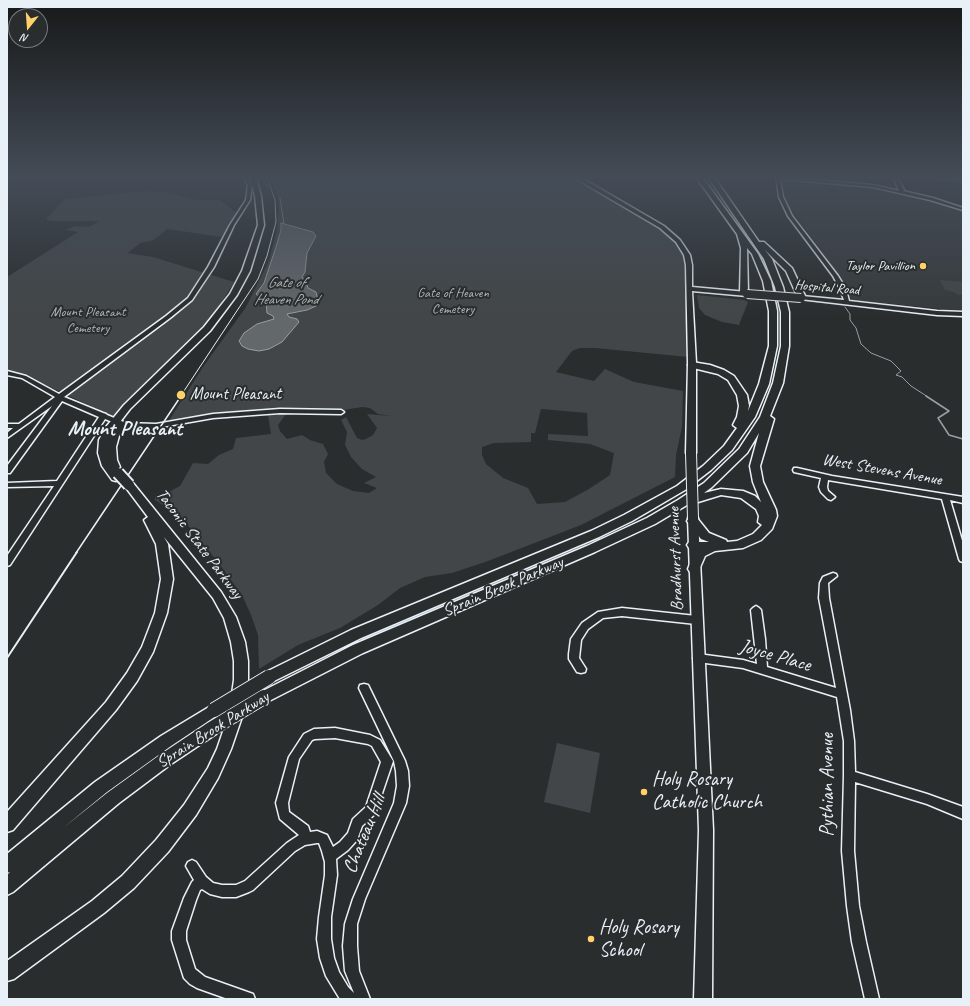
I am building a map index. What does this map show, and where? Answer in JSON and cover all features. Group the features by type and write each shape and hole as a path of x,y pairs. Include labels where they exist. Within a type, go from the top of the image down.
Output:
{"highway":[{"name":"Taconic State Parkway","path":"7,824 115,700 143,657 158,625 164,604 166,587 166,564 164,550 154,526 117,475 111,450 114,436 118,422 200,336 224,308 240,283 253,254 260,224"},
{"name":"Taconic State Parkway","path":"118,422 134,408 211,330 232,302 244,283 257,255 264,230 264,224"},
{"name":"Sprain Brook Parkway","path":"7,865 53,826 114,778 166,741 269,677 356,634 628,518 681,488 707,468 728,448 745,425 758,400 770,361 774,332 772,299 765,275 752,248 735,224"},
{"name":"Sprain Brook Parkway","path":"7,886 113,798 166,759 264,697 348,654 602,545 678,506 708,485 730,465 752,439 772,403 780,376 784,353 786,332 785,312 779,287 773,270 762,249 744,224"},
{"path":"737,227 744,248 746,294"},
{"path":"750,232 787,267 794,278 801,298"},
{"path":"692,365 710,368 726,375 734,381 740,391 744,402 743,413 728,448"},
{"path":"693,543 722,545 739,544 753,539 764,531 770,522 770,510 758,482 755,466 758,452 768,424 772,403"},
{"name":"Taconic State Parkway","path":"7,972 98,907 132,877 162,846 190,810 213,773 227,743 236,714 241,680 241,661 238,642 230,617 217,595 127,488"},
{"path":"678,506 708,494 721,492 739,494 755,502 764,513 765,518 762,526 746,538 709,548 700,553 694,569"},
{"path":"693,519 706,537 722,545"}],"main road":[{"name":"Bradhurst Avenue","path":"656,224 673,236 684,250 688,260 692,365 691,453 693,543 706,823 703,999"},
{"name":"Hospital Road","path":"689,289 801,298"}],"street":[{"path":"7,436 59,396 172,314 193,296 211,267 233,224"},
{"path":"796,224 835,276 843,290 847,302"},
{"name":"Hospital Road","path":"801,298 963,314"},
{"path":"7,372 24,378 59,396 118,422 148,426 213,416 280,411 341,412"},
{"path":"7,471 59,400 59,396"},
{"path":"7,563 104,415"},
{"path":"7,426 20,426"},
{"name":"West Stevens Avenue","path":"797,470 963,500"},
{"path":"825,476 823,487 831,497"},
{"path":"7,485 60,483"},
{"path":"945,497 963,559"},
{"name":"Pythian Avenue","path":"833,576 826,579 824,583 824,598 846,718 850,776 848,851 854,913 872,999"},
{"path":"756,610 762,670"},
{"path":"581,669 574,659 576,639 585,626 601,616 622,612 696,620"},
{"name":"Joyce Place","path":"698,658 736,663 841,694"},
{"name":"Chateau Hill","path":"359,999 352,971 350,946 351,924 400,802 403,786 402,771 399,761 364,688"},
{"path":"306,838 304,830 284,815 282,803 294,757 308,737 314,734 335,733 370,740 376,744 387,762 371,810 357,823 353,836 344,846 330,856"},
{"path":"850,776 920,796 963,813"},
{"path":"192,866 202,881 210,888 222,891 236,891 249,886 291,847 306,838 316,837 323,839 330,856 331,875 325,917 324,939 326,952 333,976 343,992 359,999"},
{"path":"202,881 196,886 190,898 180,931 179,940 189,973 195,980 248,999"}],"shaded area":[{"path":"802,224 963,224 963,311 852,300 831,264"}],"green space":[{"name":"Mount Pleasant Cemetery","path":"94,224 230,224 222,237 167,229 154,240 140,243 128,253 153,257 234,282 209,323 114,417 20,373 7,372 7,277 78,232 66,230 75,226 89,227"},
{"name":"Gate of Heaven Cemetery","path":"278,224 653,224 665,231 675,240 685,259 688,357 595,348 580,348 572,351 556,372 594,381 605,369 634,382 683,391 682,427 676,455 675,477 581,525 488,561 452,573 425,577 400,588 378,605 340,628 298,645 259,669 258,635 242,595 217,561 181,517 155,500 155,496 169,492 180,486 193,463 208,464 219,455 233,449 236,438 271,434 268,415 286,414 278,425 280,431 287,439 302,435 310,440 323,444 328,454 324,462 326,473 337,484 353,491 369,493 377,488 364,483 376,477 362,469 351,457 345,445 347,432 341,420 346,417 357,438 362,440 373,435 377,428 367,414 391,416 378,414 370,408 362,407 337,411 294,409 168,422 203,367 246,307 268,263","holes":["541,409 587,413 588,436 548,434 548,440 590,444 614,453 610,475 589,489 565,502 537,504 528,488 503,478 486,464 482,455 482,447 494,443 531,442 531,433 535,433"]},
{"path":"940,280 963,282 963,294 958,295 954,292 945,290"},
{"path":"697,295 744,300 748,302 739,325 722,322 705,315 699,308"},
{"path":"557,743 600,753 590,813 544,802"}],"water":[{"name":"Gate of Heaven Pond","path":"281,224 284,224 313,232 316,236 307,253 305,272 302,277 305,280 309,280 306,282 308,288 316,292 318,300 316,306 307,310 287,314 289,317 297,319 299,322 282,342 269,349 259,351 248,349 242,346 239,341 244,333 257,324 274,319 273,316 267,313 266,301 256,294 264,283 281,230"}],"waterway":[{"path":"845,307 850,314 850,320 856,328 861,344 871,353 891,361 901,371 896,375 902,377 911,386 928,397"},
{"path":"926,396 949,411 938,418 949,435 963,439"}],"railway":[{"path":"180,397 258,279 267,256 275,224"},
{"path":"76,553 181,396"},
{"path":"7,658 77,552"}],"place":[{"name":"Taylor Pavillion","path":"923,266"},
{"name":"Mount Pleasant","path":"181,395"},
{"name":"Holy Rosary Catholic Church","path":"644,792"},
{"name":"Holy Rosary School","path":"591,939"}],"district":[{"name":"Mount Pleasant","path":"125,429"}]}
